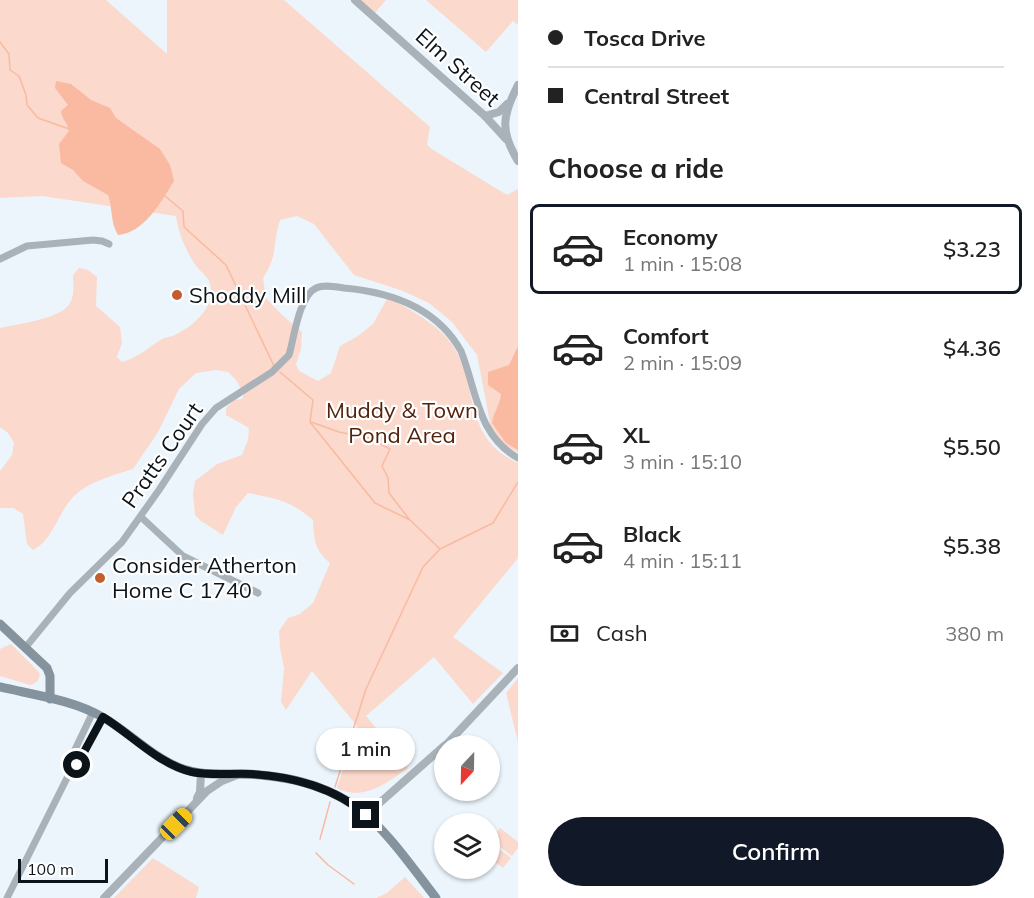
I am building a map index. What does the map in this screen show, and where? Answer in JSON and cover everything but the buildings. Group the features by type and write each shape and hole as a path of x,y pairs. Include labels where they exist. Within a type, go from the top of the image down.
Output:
{"main road":[{"path":"0,624 49,671 50,699"},
{"path":"0,687 93,712 171,764 205,773 279,777 307,784 344,800 366,815 436,898"}],"street":[{"name":"Elm Street","path":"355,0 485,116 506,139 518,161"},
{"path":"506,139 505,118 518,85"},
{"path":"485,116 499,112 511,99"},
{"path":"0,259 27,246 93,240 109,244"},
{"name":"Pratts Court","path":"26,648 70,593 112,553 141,517 202,424 216,408 285,361 289,355 303,305 309,294 320,287 360,289 383,293 405,301 444,328 461,351 488,431 500,445 518,458"},
{"path":"141,517 183,556 258,593"},
{"path":"455,735 518,668"},
{"path":"68,778 69,762 93,712"},
{"path":"7,898 68,778 103,717"},
{"path":"366,815 434,755"},
{"path":"205,773 207,791"},
{"path":"193,807 205,773"},
{"path":"104,898 207,791 222,781 240,774"}],"green space":[{"name":"Muddy & Town Pond Area","path":"0,0 106,0 167,54 167,0 284,0 430,127 427,144 430,148 507,195 518,189 518,453 502,443 491,428 477,355 452,322 429,303 403,291 354,275 314,224 297,216 280,220 271,262 263,278 266,298 302,332 301,349 296,364 299,371 318,381 331,373 340,346 373,324 388,297 430,323 451,343 460,359 479,424 487,439 500,452 518,463 518,558 453,637 503,673 473,704 434,657 366,716 408,768 383,785 356,793 337,788 357,726 312,671 286,710 281,702 284,668 279,631 288,618 300,614 313,603 330,563 316,544 313,520 283,501 248,493 236,507 223,535 195,515 193,493 195,481 217,464 242,455 248,440 249,428 226,415 226,408 234,400 242,399 244,394 228,372 216,370 196,373 179,389 158,432 133,469 101,480 79,491 68,503 40,546 33,550 27,544 23,514 13,508 0,508 0,471 12,455 14,443 8,433 0,427 0,328 49,317 65,309 73,297 73,275 79,268 88,270 97,277 96,306 120,327 122,343 117,357 122,362 190,326 208,306 211,290 208,279 193,262 186,249 176,216 42,196 0,198"},
{"path":"360,0 386,0 375,13"},
{"path":"426,0 518,0 518,25 513,21 486,52"},
{"path":"11,644 39,672 39,679 34,684 30,685 0,676 0,649"},
{"path":"518,678 518,742 506,693"},
{"path":"500,828 518,842 518,848 512,856 500,847"},
{"path":"500,850 511,858 503,868 500,866"},
{"path":"153,858 199,887 196,898 114,898"},
{"path":"405,877 424,898 376,898 387,893"}],"shaded area":[{"path":"56,81 71,84 91,100 110,108 116,118 160,149 170,165 174,181 151,215 136,229 118,235 108,195 83,181 73,170 61,163 59,144 69,131 61,111 68,105 55,88"},
{"path":"518,346 518,450 506,443 492,423 501,394 488,385 488,372 509,365"}],"waterway":[{"path":"0,42 9,54 10,70 19,76 27,105 38,118 69,129"},
{"path":"165,196 183,211 184,227 226,265 274,366"},
{"path":"280,372 313,400 310,422 375,503 410,520 440,549"},
{"path":"311,422 339,432 369,438 390,449 382,466 388,478 389,493 409,519"},
{"path":"335,787 366,689 423,567 440,549 493,523 518,482"},
{"path":"320,839 330,802"},
{"path":"316,853 354,884"}],"place":[{"name":"Shoddy Mill","path":"177,295"},
{"name":"Consider Atherton Home C 1740","path":"100,578"}],"route":[{"path":"77,765 103,717 165,760 191,772 259,774 293,780 319,788 358,808 366,815"}]}
